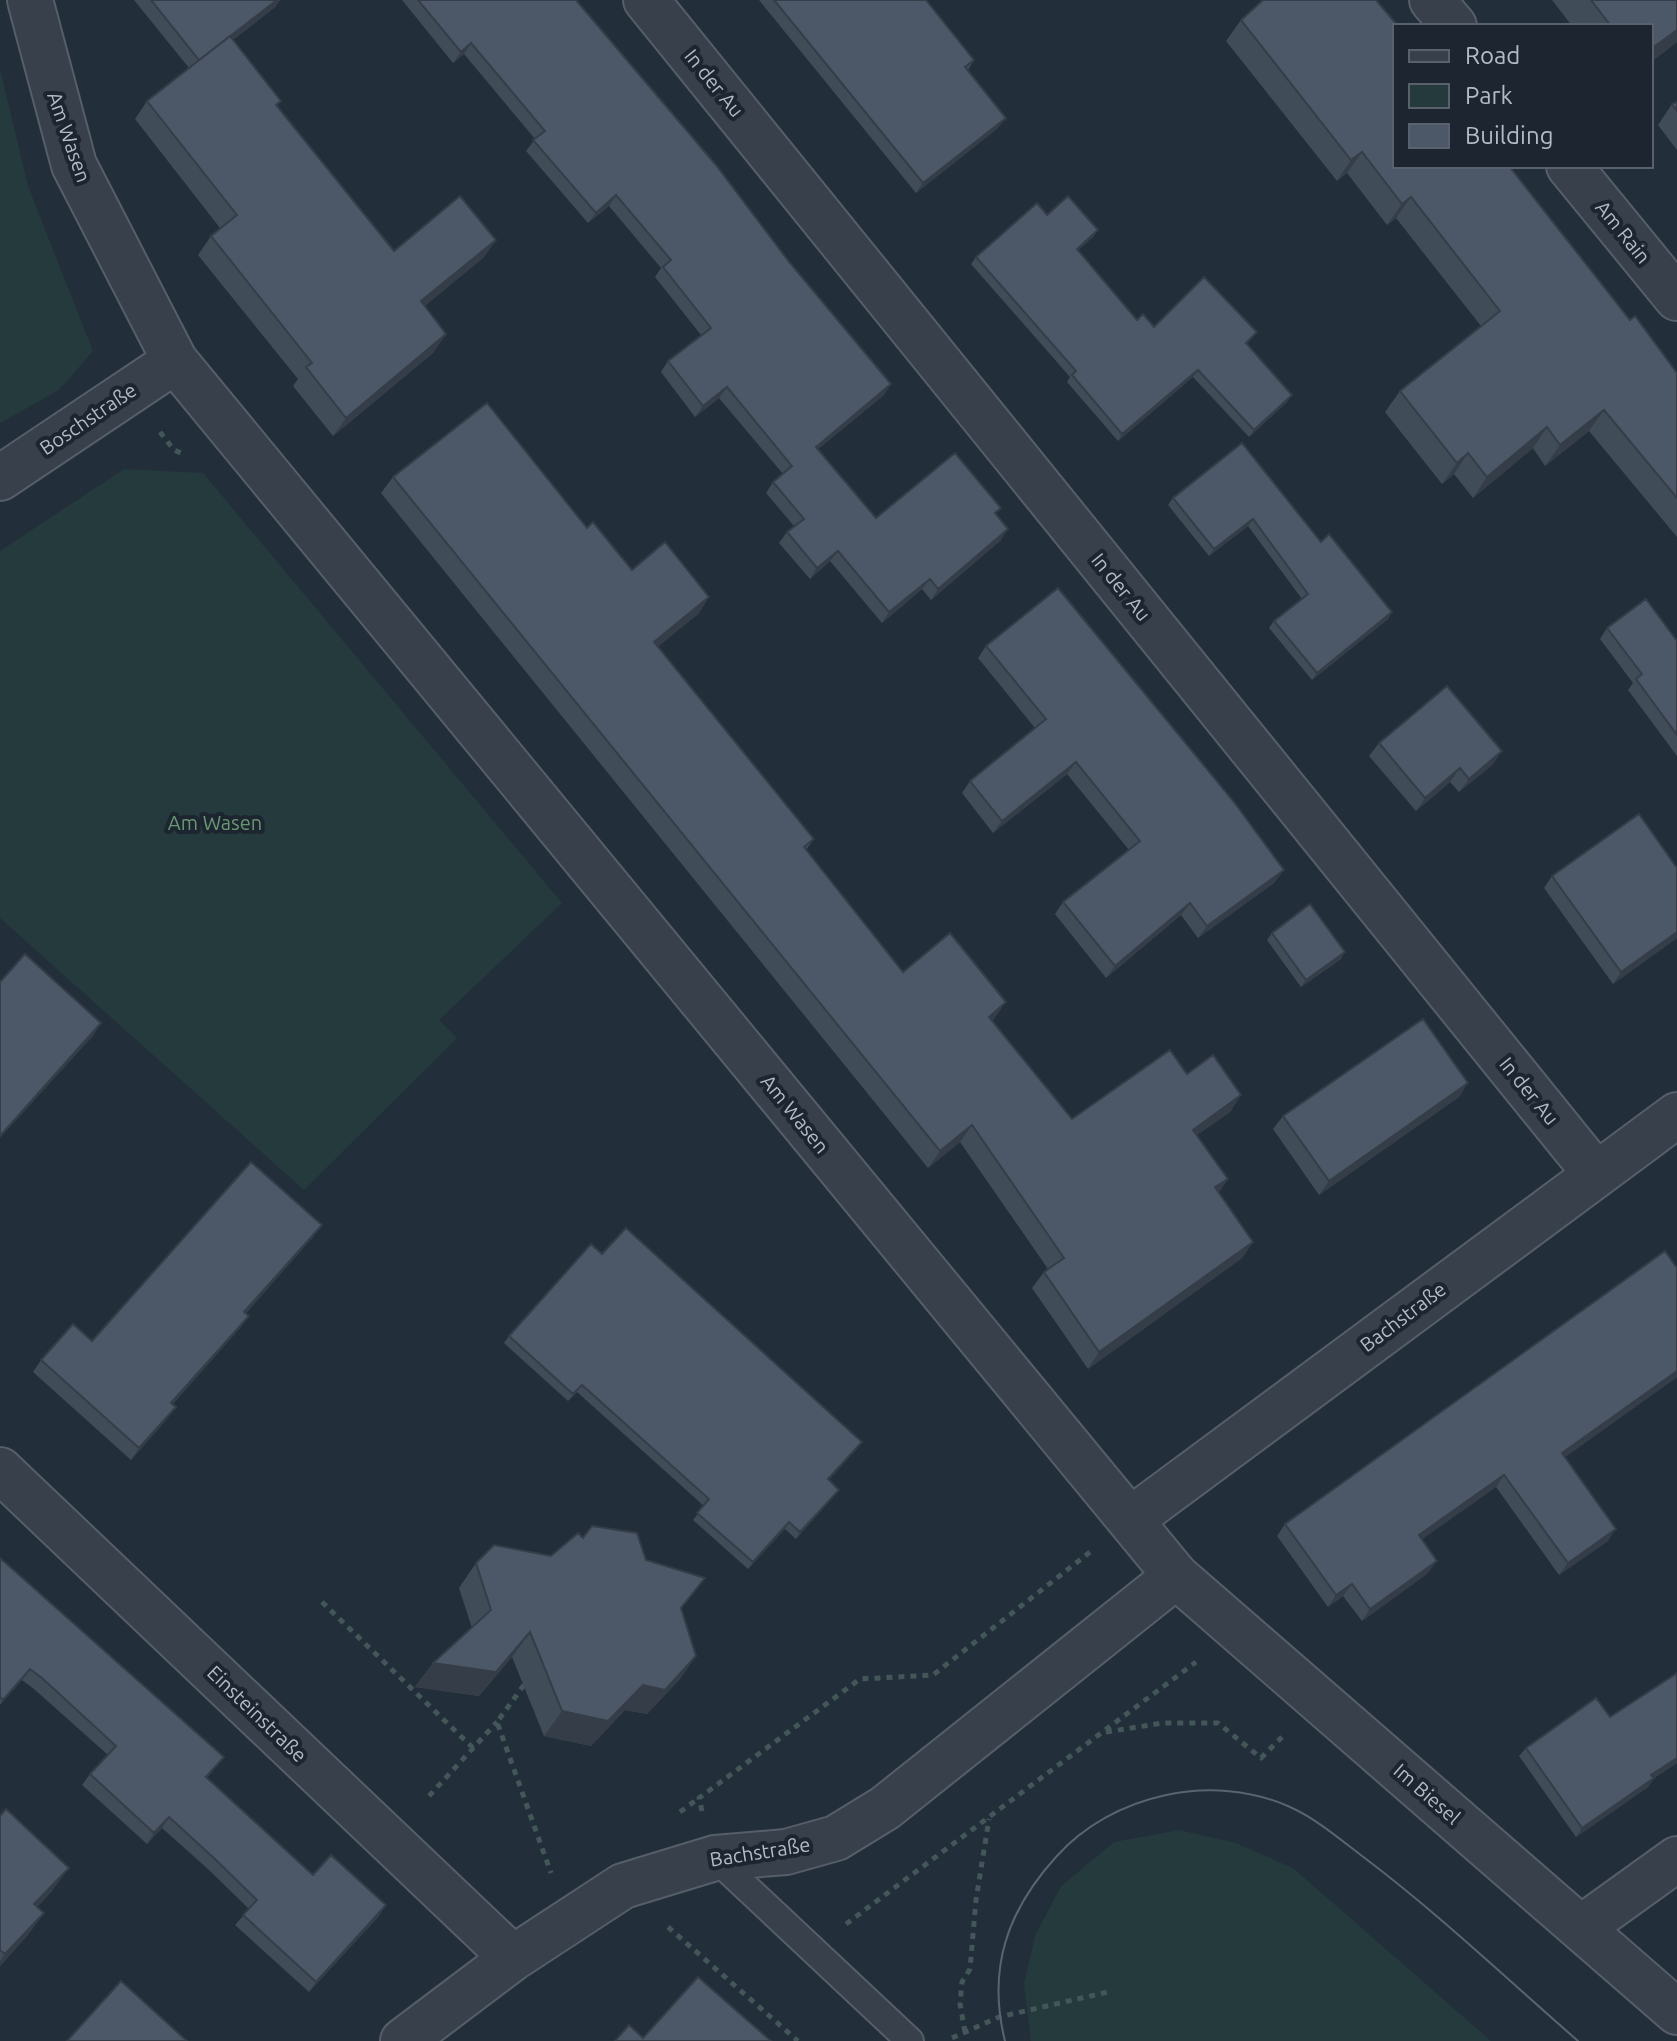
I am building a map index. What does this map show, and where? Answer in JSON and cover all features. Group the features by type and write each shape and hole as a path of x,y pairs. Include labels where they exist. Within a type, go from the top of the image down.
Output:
{"street":[{"name":"Am Wasen","path":"30,0 74,165 175,361 1176,1576"},
{"name":"In der Au","path":"646,0 1596,1174"},
{"path":"1432,0 1452,24"},
{"name":"Am Rain","path":"1571,168 1677,298"},
{"name":"Boschstraße","path":"0,478 175,361"},
{"name":"Bachstraße","path":"1130,1520 1677,1115"},
{"name":"Einsteinstraße","path":"0,1470 513,1958"},
{"name":"Bachstraße","path":"403,2041 513,1958 623,1886 715,1858 786,1852 836,1838 885,1808 1176,1576"},
{"name":"Im Biesel","path":"1176,1576 1677,2012"},
{"path":"1581,1928 1677,1859"}],"lane":[{"path":"715,1858 910,2041"}],"path":[{"path":"715,1858 699,1798 860,1679 933,1675 1130,1520"},
{"path":"322,1602 473,1748"},
{"path":"806,1944 859,1917 1237,1630"},
{"path":"429,1796 497,1722 524,1685"},
{"path":"497,1722 553,1879"},
{"path":"1105,1732 1163,1723 1218,1723 1261,1758 1288,1731"},
{"path":"965,2032 960,2004 962,1982 970,1969 976,1900 989,1819"},
{"path":"623,1886 798,2041"},
{"path":"944,2041 999,2017 1108,1992"}],"green space":[{"path":"0,69 28,186 93,351 59,390 0,423"},
{"name":"Am Wasen","path":"124,469 203,473 562,903 439,1020 457,1038 304,1190 0,918 0,551"},
{"path":"1179,1830 1236,1843 1293,1868 1491,2041 1031,2041 1024,1984 1035,1936 1061,1886 1114,1842"}],"building":[{"path":"151,0 277,0 199,60"},
{"path":"418,0 576,0 716,165 790,263 891,384 816,447 876,518 955,453 1001,508 995,513 1008,529 938,589 930,579 889,612 838,551 817,568 787,532 804,519 773,482 792,466 727,387 703,406 668,361 711,328 663,267 671,260 616,195 596,213 533,140 545,131 471,43 461,52"},
{"path":"774,0 926,0 974,60 965,67 1006,118 923,183"},
{"path":"1263,0 1376,0 1396,24 1393,24 1393,168 1511,168 1630,320 1635,316 1677,373 1677,498 1604,410 1560,445 1547,427 1487,477 1468,453 1457,463 1400,391 1500,311 1411,197 1402,204 1362,152 1351,160 1241,20"},
{"path":"1591,0 1677,0 1677,30 1653,48 1653,24 1609,24"},
{"path":"230,36 281,101 276,105 394,251 460,196 496,240 421,301 446,334 346,418 306,367 312,363 211,236 237,215 147,101"},
{"path":"1068,196 1098,230 1077,249 1137,320 1143,314 1154,327 1204,277 1257,332 1246,343 1292,395 1254,430 1198,370 1122,434 1072,375 1076,371 976,257 1037,203 1047,215"},
{"path":"487,403 587,528 593,522 632,570 665,542 709,597 654,642 814,839 804,847 903,972 950,933 1006,1002 989,1017 1072,1119 1170,1050 1187,1074 1213,1055 1241,1095 1193,1130 1228,1179 1215,1187 1253,1242 1099,1352 1044,1272 1064,1258 972,1125 940,1151 393,477"},
{"path":"1242,443 1321,542 1329,534 1392,612 1317,673 1274,621 1308,594 1253,519 1214,549 1173,498"},
{"path":"1058,588 1234,802 1284,870 1207,926 1190,903 1115,966 1063,902 1140,841 1076,762 1002,821 970,781 1046,719 986,646"},
{"path":"1646,599 1677,641 1677,735 1636,679 1642,674 1607,628"},
{"path":"1447,686 1502,751 1469,779 1460,768 1425,798 1379,743"},
{"path":"1639,814 1677,868 1677,932 1621,972 1552,876"},
{"path":"1310,904 1345,952 1306,980 1272,933"},
{"path":"25,954 101,1023 0,1136 0,982"},
{"path":"1423,1019 1468,1083 1329,1181 1283,1116"},
{"path":"251,1162 322,1225 244,1312 249,1316 171,1403 176,1407 139,1448 41,1360 73,1324 92,1341"},
{"path":"626,1228 862,1442 828,1479 839,1490 800,1532 789,1522 753,1562 697,1513 709,1499 582,1385 573,1394 509,1336 591,1244 602,1254"},
{"path":"1665,1251 1677,1268 1677,1371 1562,1453 1616,1529 1568,1563 1504,1475 1419,1535 1437,1561 1370,1609 1352,1584 1336,1595 1285,1524"},
{"path":"592,1526 637,1533 646,1560 705,1578 681,1608 696,1656 665,1690 643,1685 608,1721 562,1711 530,1632 496,1672 433,1663 491,1610 476,1563 494,1545 551,1556 578,1533 583,1538"},
{"path":"0,1558 224,1757 206,1777 313,1875 331,1855 386,1905 316,1982 243,1915 257,1900 216,1860 169,1817 154,1833 90,1774 116,1746 42,1678 30,1669 3,1700 0,1697"},
{"path":"1677,1673 1677,1758 1651,1775 1654,1778 1582,1828 1526,1748 1596,1698 1610,1717"},
{"path":"6,1809 69,1868 34,1904 44,1913 5,1954 0,1950 0,1816"},
{"path":"698,1977 771,2041 615,2041 629,2025 643,2038"},
{"path":"121,1981 187,2041 67,2041"}],"tram line":[{"path":"1005,2041 998,1989 1000,1965 1014,1920 1039,1877 1079,1835 1105,1818 1134,1804 1165,1795 1197,1791 1229,1791 1260,1797 1290,1807 1320,1824 1420,1902 1578,2041"}]}
